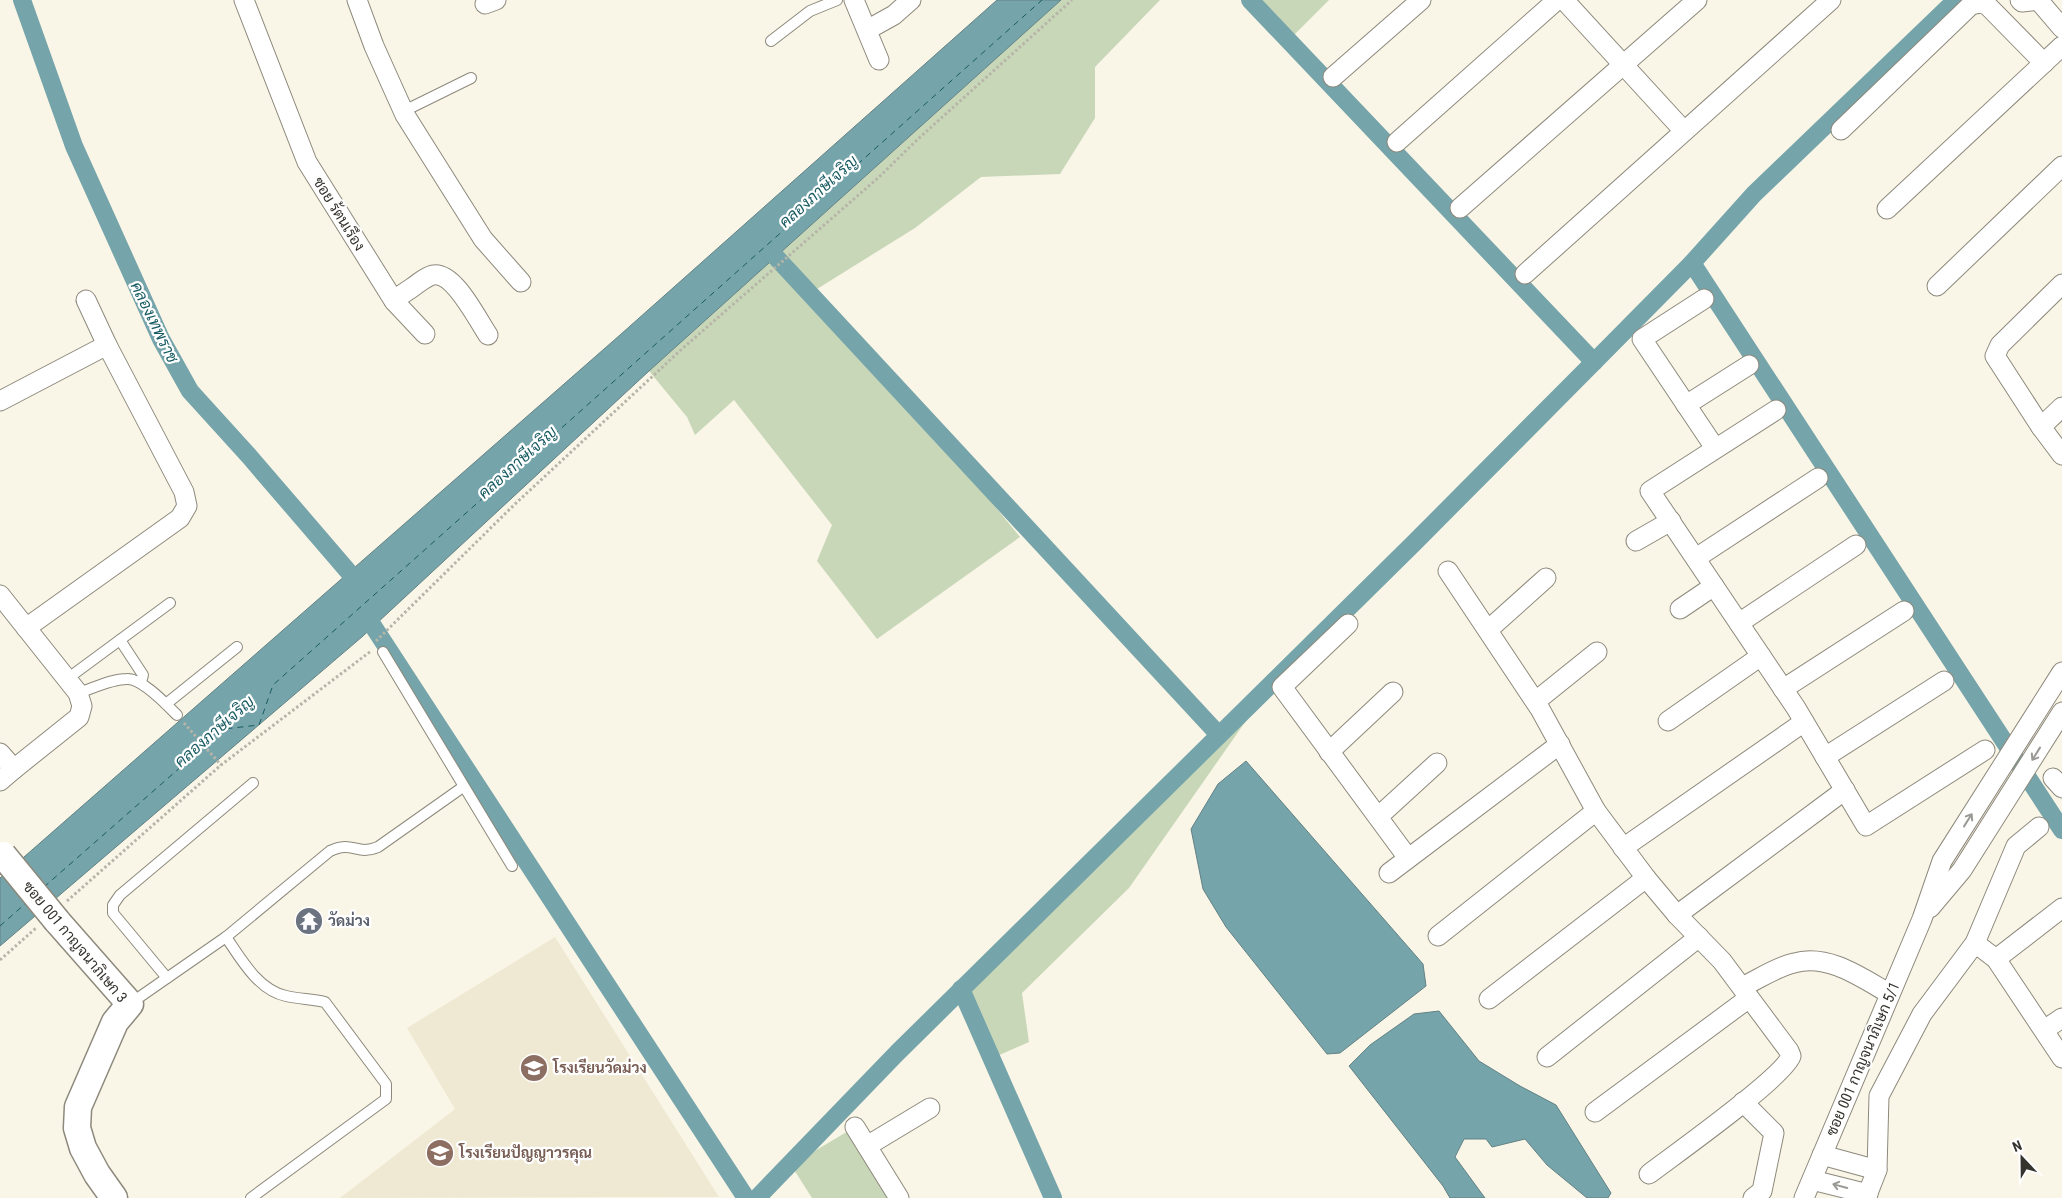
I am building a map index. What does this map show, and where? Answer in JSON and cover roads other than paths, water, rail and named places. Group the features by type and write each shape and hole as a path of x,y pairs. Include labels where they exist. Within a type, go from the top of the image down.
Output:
{"street":[{"name":"ซอย ร้ตนเรึอง","path":"244,0 307,162 394,301 425,334"},
{"path":"357,0 374,46 404,111 483,239 521,282"},
{"path":"854,0 880,60"},
{"path":"867,30 894,15 911,0"},
{"path":"1333,77 1421,0"},
{"path":"1396,142 1557,0"},
{"path":"1564,0 1684,131"},
{"path":"1460,208 1697,0"},
{"path":"1525,274 1831,0"},
{"path":"2030,1 2062,28"},
{"path":"1841,130 1971,5 1980,3 1987,5 2044,62"},
{"path":"1886,209 2062,46"},
{"path":"1937,286 2062,166"},
{"path":"394,301 427,277 434,275 443,276 453,283 488,335"},
{"path":"2062,284 2000,345 1995,356 2041,427 2062,455"},
{"path":"1704,299 1642,339 1715,448"},
{"path":"26,628 180,518 187,506 184,492 86,300"},
{"path":"0,402 107,344"},
{"path":"1686,405 1749,365"},
{"path":"2041,427 2062,406"},
{"path":"1776,410 1650,491 1783,689 1866,826 1985,750"},
{"path":"1696,558 1818,478"},
{"path":"1636,542 1671,520"},
{"path":"1739,623 1856,545"},
{"path":"1448,571 1536,702 1596,811 1646,878 1722,962 1791,1056 1785,1066 1743,1102 1649,1174"},
{"path":"1488,630 1546,578"},
{"path":"1680,609 1714,586"},
{"path":"0,594 73,686 82,706 79,717 7,775 0,752"},
{"path":"1783,689 1904,610"},
{"path":"1348,624 1282,687 1379,816 1408,858"},
{"path":"1536,702 1597,652"},
{"path":"1668,721 1761,656"},
{"name":"ซอย 001 กาญจนาภิเษก 5/1","path":"1804,1198 1922,919 1942,861 2062,672"},
{"path":"1825,757 1944,681"},
{"path":"1329,752 1393,692"},
{"name":"ซอย 001 กาญจนาภิเษก 5/1","path":"1922,919 1962,870 2062,712"},
{"path":"1623,848 1804,722"},
{"path":"1389,873 1560,744"},
{"path":"1379,816 1437,763"},
{"path":"1677,914 1845,790"},
{"path":"1438,936 1596,811"},
{"path":"1812,1180 1867,1196 1877,1170 1878,1096 1922,1014 1975,943 2016,846 2039,828"},
{"name":"ซอย 001 กาญจนาภิเษก 3","path":"1,854 52,918 130,1004 115,1022 78,1107 77,1128 83,1148 97,1174 114,1198"},
{"path":"1489,999 1646,878"},
{"path":"1996,959 2062,908"},
{"path":"1547,1057 1699,937"},
{"path":"1975,943 1996,959 2062,1058"},
{"path":"1595,1112 1745,993 1792,963 1807,960 1826,962 1860,977 1890,994"},
{"path":"2044,1030 2062,1018"},
{"path":"1743,1102 1774,1133 1762,1191 1752,1198"},
{"path":"867,1146 930,1108"},
{"path":"855,1128 867,1146 892,1196"},
{"path":"1822,1155 1877,1170"}],"lane":[{"path":"771,41 810,11 837,0"},
{"path":"404,111 471,78"},
{"path":"73,686 120,640 170,603"},
{"path":"120,640 143,675 141,682"},
{"path":"166,704 236,647"},
{"path":"383,652 512,866"},
{"path":"73,686 127,679 141,682 178,715"},
{"path":"167,978 113,913 113,905 120,896 253,783"},
{"path":"130,1004 226,937 330,851 347,845 362,851 378,847 464,786"},
{"path":"226,937 251,973 263,985 284,996 325,1002 386,1084 387,1091 386,1099 251,1198"}],"water":[{"name":"คลองภาษีเจริญ","path":"997,0 1061,0 649,371 363,636 0,946 0,878 620,335"},
{"path":"1246,761 1423,964 1426,986 1340,1053 1327,1054 1226,927 1203,889 1191,829 1218,784"},
{"path":"1439,1011 1479,1061 1556,1105 1611,1193 1608,1198 1587,1198 1547,1165 1525,1139 1492,1147 1486,1139 1464,1139 1455,1157 1485,1198 1450,1198 1443,1186 1349,1066 1370,1045 1414,1014"}],"waterway":[{"name":"คลองเทพราช","path":"22,0 74,146 161,339 190,391 249,456 365,591"},
{"path":"1250,0 1594,362"},
{"path":"757,1198 897,1053 1413,544 1594,362 1692,263 1754,194 1956,0"},
{"path":"761,241 1219,735"},
{"path":"1692,263 2062,830"},
{"path":"360,606 746,1198"},
{"path":"961,989 1053,1198"}],"place":[{"name":"วัดม่วง","path":"309,921"},
{"name":"โรงเรียนวัดม่วง","path":"534,1068"},
{"name":"โรงเรียนปัญญาวรคุณ","path":"440,1153"}]}
